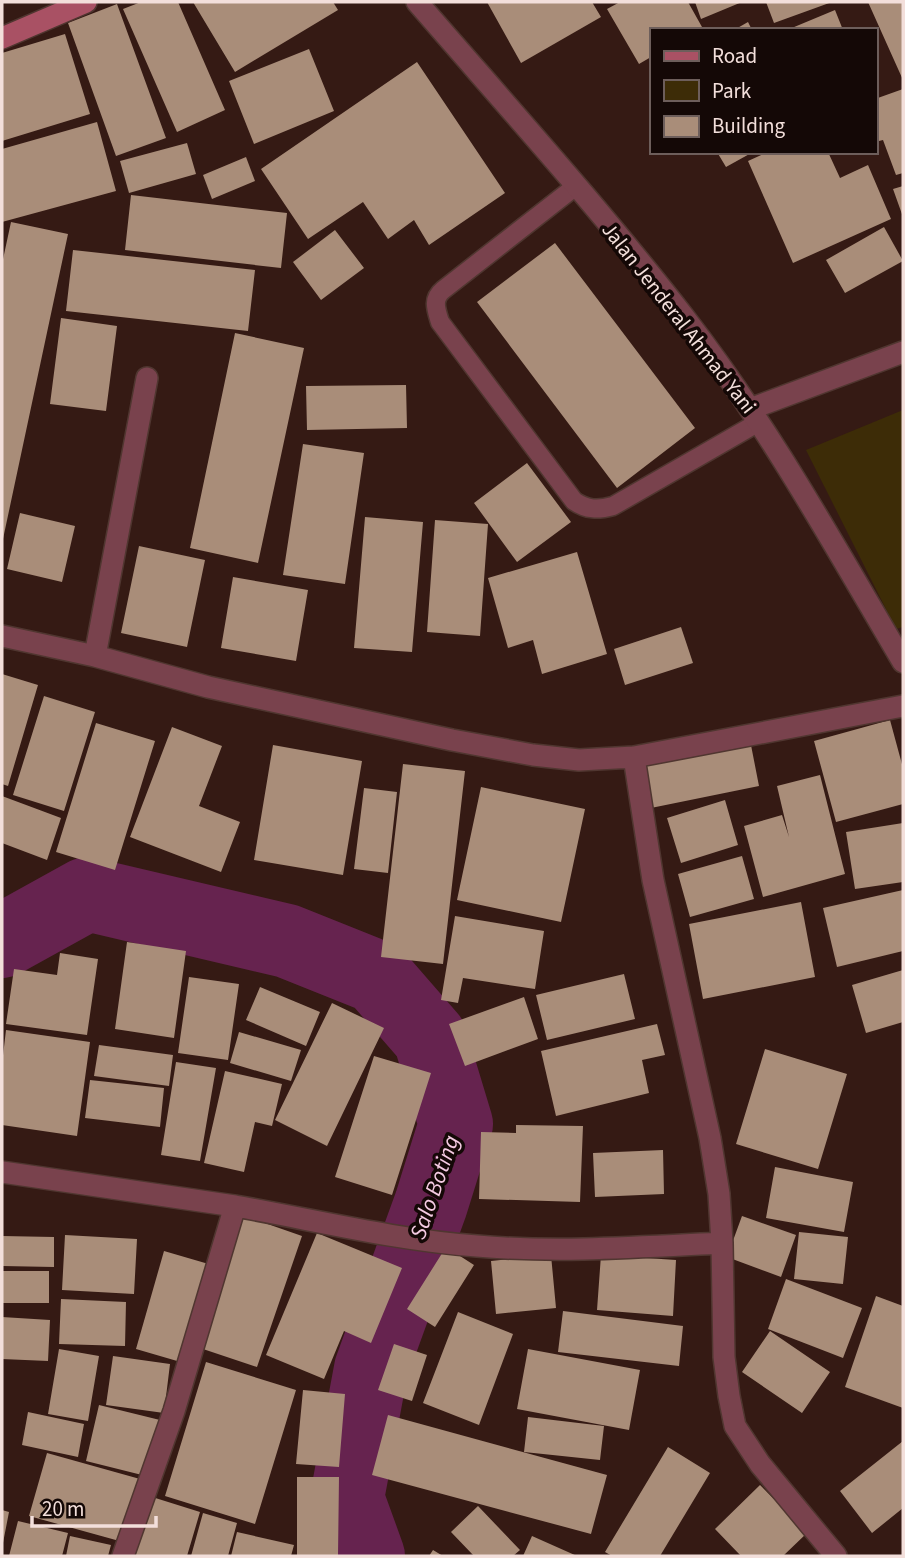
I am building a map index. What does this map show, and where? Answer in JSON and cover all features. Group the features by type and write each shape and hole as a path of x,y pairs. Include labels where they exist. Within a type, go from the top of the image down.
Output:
{"street":[{"path":"2,38 86,2"},
{"name":"Jalan Jenderal Ahmad Yani","path":"417,2 576,186 685,318 755,415 903,662"},
{"path":"755,415 903,352"},
{"path":"95,656 147,378"},
{"path":"2,636 95,656 208,687 452,740 533,755 579,760 634,757 903,706"},
{"path":"634,757 653,880 710,1138 719,1194 724,1357 735,1426 760,1464 836,1556"},
{"path":"2,1172 235,1206 477,1246 552,1249 722,1243"},
{"path":"123,1556 174,1410 235,1206"}],"lane":[{"path":"576,186 438,294 435,306 440,322 574,501 583,507 598,510 613,506 755,415"}],"green space":[{"path":"903,410 903,627 896,629 806,450"}],"building":[{"path":"141,2 178,2 225,110 177,132 123,9"},
{"path":"193,2 333,2 338,10 235,72"},
{"path":"487,2 592,2 601,17 521,63"},
{"path":"620,2 688,2 702,27 650,28 650,58 639,64 607,9"},
{"path":"695,2 742,2 701,19"},
{"path":"766,2 832,2 774,23"},
{"path":"868,2 903,2 903,80"},
{"path":"117,4 166,138 116,156 68,23"},
{"path":"835,10 842,28 792,28"},
{"path":"748,22 751,28 738,28"},
{"path":"65,34 90,114 2,141 2,53"},
{"path":"309,49 334,111 254,144 229,81"},
{"path":"417,62 505,193 429,245 414,220 388,239 363,202 308,239 261,169"},
{"path":"903,89 903,173 896,175 883,140 877,142 877,98"},
{"path":"97,122 116,191 2,222 2,149"},
{"path":"187,143 196,174 129,193 120,161"},
{"path":"718,154 749,154 726,167"},
{"path":"764,154 829,154 840,178 868,165 891,219 793,263 748,161"},
{"path":"246,157 255,181 212,199 203,175"},
{"path":"903,186 903,217 893,189"},
{"path":"131,195 287,213 281,268 125,250"},
{"path":"11,222 68,234 3,539 2,264"},
{"path":"884,227 903,261 845,293 826,260"},
{"path":"335,230 364,268 321,300 293,262"},
{"path":"555,243 695,428 617,488 477,302"},
{"path":"73,250 255,270 248,331 66,311"},
{"path":"61,318 117,326 106,411 50,404"},
{"path":"235,333 304,348 258,563 190,548"},
{"path":"406,385 407,428 307,430 306,386"},
{"path":"303,444 364,453 345,584 283,575"},
{"path":"527,463 571,522 517,562 474,503"},
{"path":"20,513 75,526 62,582 7,569"},
{"path":"365,517 423,522 412,652 354,648"},
{"path":"435,520 488,524 480,636 427,632"},
{"path":"139,546 205,560 187,647 121,633"},
{"path":"577,552 607,654 542,674 533,640 508,648 488,578"},
{"path":"233,577 308,590 296,661 221,648"},
{"path":"681,627 693,663 625,685 614,649"},
{"path":"2,674 38,685 8,786 2,784"},
{"path":"44,696 95,712 64,811 13,795"},
{"path":"890,720 903,768 903,804 836,822 814,741"},
{"path":"96,723 155,741 115,870 56,852"},
{"path":"172,727 222,746 199,806 240,822 221,872 130,837"},
{"path":"750,740 759,786 646,809 636,763"},
{"path":"273,745 362,761 343,875 254,860"},
{"path":"403,764 465,771 443,964 381,957"},
{"path":"820,775 845,874 763,897 744,826 782,815 789,837 777,786"},
{"path":"481,787 585,809 561,922 457,900"},
{"path":"364,788 397,792 388,873 354,869"},
{"path":"2,796 61,818 47,860 2,843"},
{"path":"725,800 738,845 681,863 667,818"},
{"path":"903,823 903,882 855,889 846,832"},
{"path":"742,856 754,899 690,917 678,874"},
{"path":"903,890 903,951 837,967 823,908"},
{"path":"801,902 815,977 703,999 689,924"},
{"path":"455,916 544,931 535,989 463,978 458,1003 441,1000"},
{"path":"127,942 186,951 174,1038 115,1029"},
{"path":"60,953 98,959 87,1035 6,1024 14,969 57,975"},
{"path":"903,970 903,1022 866,1033 852,985"},
{"path":"624,974 635,1019 547,1040 536,995"},
{"path":"189,977 239,984 228,1060 178,1053"},
{"path":"260,987 320,1012 306,1046 246,1020"},
{"path":"524,997 538,1039 465,1066 449,1024"},
{"path":"332,1003 384,1028 327,1146 275,1120"},
{"path":"657,1024 665,1055 642,1060 649,1093 556,1116 541,1051"},
{"path":"6,1030 90,1042 77,1136 2,1125 2,1064"},
{"path":"239,1032 301,1050 291,1081 230,1063"},
{"path":"99,1045 173,1055 169,1086 94,1076"},
{"path":"765,1049 847,1074 818,1169 736,1144"},
{"path":"374,1056 431,1073 392,1195 335,1177"},
{"path":"176,1062 216,1068 200,1161 161,1155"},
{"path":"225,1071 282,1084 272,1126 255,1122 244,1172 204,1163"},
{"path":"90,1080 164,1088 160,1127 85,1118"},
{"path":"516,1125 583,1126 580,1202 479,1199 481,1132 516,1133"},
{"path":"663,1150 664,1194 595,1197 593,1153"},
{"path":"775,1167 853,1182 844,1232 766,1218"},
{"path":"242,1215 302,1236 257,1367 197,1347"},
{"path":"742,1216 796,1235 781,1277 727,1257"},
{"path":"799,1232 848,1237 843,1284 794,1279"},
{"path":"317,1233 402,1268 371,1343 344,1331 324,1379 266,1355"},
{"path":"65,1235 137,1239 134,1294 62,1290"},
{"path":"2,1236 54,1237 54,1267 2,1266"},
{"path":"446,1247 474,1265 435,1327 407,1309"},
{"path":"164,1251 212,1265 184,1363 136,1349"},
{"path":"551,1255 556,1308 496,1314 491,1261"},
{"path":"601,1255 676,1260 673,1316 597,1310"},
{"path":"2,1271 49,1271 49,1303 2,1303"},
{"path":"786,1279 862,1308 843,1358 768,1329"},
{"path":"876,1296 903,1306 903,1408 845,1387"},
{"path":"61,1299 126,1302 125,1346 59,1344"},
{"path":"563,1311 683,1326 679,1366 558,1352"},
{"path":"458,1312 513,1334 479,1425 423,1403"},
{"path":"2,1317 50,1320 48,1361 2,1359"},
{"path":"770,1331 830,1372 802,1413 742,1372"},
{"path":"394,1344 427,1355 412,1401 378,1390"},
{"path":"59,1349 99,1356 88,1421 48,1414"},
{"path":"528,1349 640,1370 629,1430 517,1409"},
{"path":"113,1356 170,1364 164,1413 106,1405"},
{"path":"206,1362 296,1390 255,1524 165,1496"},
{"path":"303,1390 345,1394 339,1467 296,1464"},
{"path":"99,1405 160,1420 146,1476 86,1461"},
{"path":"28,1412 84,1424 78,1457 22,1445"},
{"path":"388,1415 607,1475 591,1534 372,1475"},
{"path":"528,1417 604,1426 600,1460 524,1452"},
{"path":"903,1441 903,1508 872,1533 840,1491"},
{"path":"668,1447 710,1473 660,1556 612,1556 605,1552"},
{"path":"47,1453 140,1479 123,1542 29,1516"},
{"path":"297,1477 339,1477 338,1556 297,1556"},
{"path":"760,1485 807,1533 783,1556 741,1556 715,1529"},
{"path":"149,1496 200,1512 187,1556 131,1556"},
{"path":"478,1506 520,1550 513,1556 474,1556 451,1532"},
{"path":"2,1510 9,1512 3,1543 2,1543"},
{"path":"203,1513 237,1523 228,1556 191,1556"},
{"path":"18,1521 68,1533 62,1556 9,1556"},
{"path":"237,1532 294,1545 291,1556 231,1556"},
{"path":"70,1536 111,1545 108,1556 66,1556"},
{"path":"532,1536 577,1556 523,1556"},
{"path":"433,1550 443,1556 429,1556"}],"waterway":[{"name":"Salo Boting","path":"2,941 87,894 287,941 377,977 430,1038 456,1124 431,1204 371,1369 347,1498 368,1556"}]}
